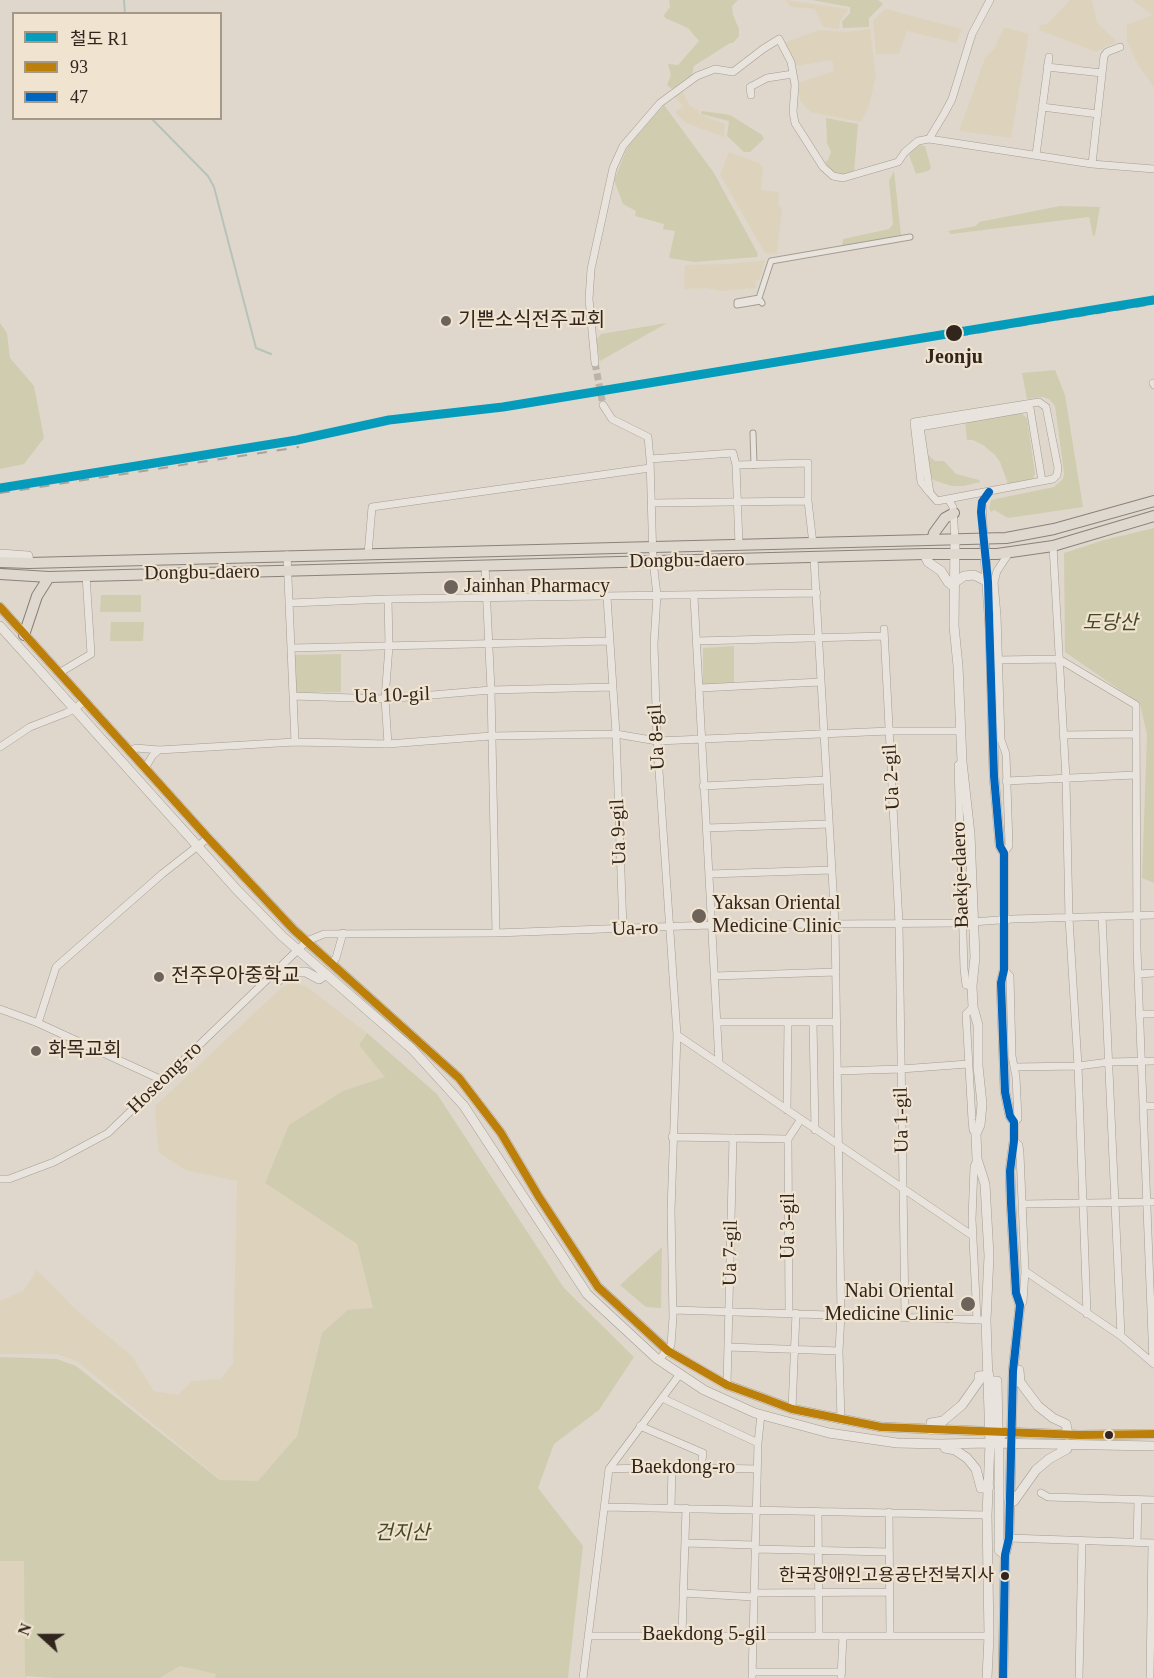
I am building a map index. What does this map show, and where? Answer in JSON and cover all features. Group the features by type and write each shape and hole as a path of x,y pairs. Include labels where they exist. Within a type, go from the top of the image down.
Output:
{"main road":[{"name":"Dongbu-daero","path":"0,562 1012,538 1054,529 1154,501"},
{"path":"932,540 934,533 945,518 954,513"},
{"name":"Dongbu-daero","path":"0,574 49,577 814,559 924,554 985,555 1053,546 1154,516"},
{"path":"24,635 37,596 49,577"}],"street":[{"path":"929,139 952,99 972,34 990,0"},
{"path":"595,363 589,299 591,270 613,168 623,146 660,103 674,92 698,76 715,69 733,72 779,39 791,62 795,85 793,112 795,123 817,159 832,176 843,178 898,162 905,152 918,141 929,139 1092,164 1154,169"},
{"path":"1092,164 1104,56 1107,52 1120,47"},
{"path":"1036,155 1049,57"},
{"path":"1047,67 1102,73"},
{"path":"751,95 750,87 766,78 793,74"},
{"path":"1042,107 1098,114"},
{"path":"762,303 737,304 737,302 759,298 771,261 910,237"},
{"path":"1039,402 1046,407 1058,468 1057,475 1053,479 989,492 937,501 921,482 914,422 1039,402"},
{"name":"Ua 8-gil","path":"603,405 612,419 648,437 652,547 657,595 654,644 657,741 668,928"},
{"path":"930,493 920,427 1030,408 1042,481"},
{"path":"753,433 754,465"},
{"path":"650,459 733,453 736,465 739,545"},
{"path":"736,465 808,463 808,501 813,544"},
{"path":"368,554 372,507 650,468"},
{"path":"984,539 982,502 989,492"},
{"path":"948,499 953,507 955,540"},
{"path":"652,503 808,501"},
{"name":"Baekje-daero","path":"984,539 988,582 995,795 1000,846 1004,853 1004,970 1001,983 1005,1092 1010,1116 1014,1122 1010,1171 1011,1203 1016,1293 1020,1305 1013,1371 1009,1538 1005,1555 1003,1678"},
{"name":"Baekje-daero","path":"955,540 954,626 962,762 970,834 975,973 972,986 973,1007 978,1025 978,1066 982,1104 980,1125 976,1134 977,1159 985,1184 989,1256 981,1320"},
{"path":"1053,546 1066,779 1069,918 1078,1066 1087,1314"},
{"path":"1001,740 994,582 997,571 1009,553"},
{"path":"0,554 28,556 29,563"},
{"path":"924,554 928,562 941,571 948,582 954,585 964,576 974,575 988,582"},
{"path":"287,555 295,742"},
{"path":"814,559 835,924 841,1420"},
{"path":"485,565 491,690 496,933"},
{"path":"59,673 91,654 86,575"},
{"path":"290,603 488,597 817,593"},
{"path":"694,596 719,1064"},
{"name":"Ua 9-gil","path":"607,597 616,734 623,929"},
{"path":"388,599 389,646 385,699 388,744"},
{"path":"0,607 208,838 307,941 459,1078 501,1132 539,1197 598,1287 668,1351 728,1385 792,1409 841,1420 881,1427 1011,1432 1154,1446"},
{"name":"Baekje-daero","path":"990,630 997,615"},
{"path":"0,626 251,904 297,951 412,1050 464,1106 587,1294 659,1360 704,1389 761,1414 829,1433 897,1443 940,1444 1010,1443 1154,1434"},
{"path":"990,630 998,643"},
{"name":"Ua 2-gil","path":"819,637 884,633 899,924"},
{"path":"697,641 819,637"},
{"path":"291,648 609,641"},
{"path":"998,660 1059,659 1136,705 1136,915 1145,1154 1150,1202 1154,1364"},
{"path":"700,688 822,682"},
{"name":"Ua 10-gil","path":"293,696 385,699 491,690 612,687"},
{"path":"1,745 30,727 76,708 84,701"},
{"path":"1000,712 993,726 1006,754 1009,846 1004,853"},
{"path":"130,752 136,748 159,750 295,742 388,744 491,736 616,734 657,741 961,731"},
{"path":"1063,735 1136,734"},
{"path":"145,768 153,754 159,750"},
{"name":"Baekje-daero","path":"962,762 958,765 965,977 966,985 972,986"},
{"path":"1006,781 1136,775"},
{"path":"703,786 827,780"},
{"path":"706,828 830,824"},
{"path":"38,1023 56,967 162,874 208,838"},
{"path":"709,874 832,870"},
{"name":"Ua-ro","path":"307,941 324,934 343,933 496,933 710,925 964,923 1004,919 1154,915"},
{"path":"1102,916 1120,1336"},
{"name":"Ua 1-gil","path":"899,924 905,1316"},
{"path":"659,1360 671,1345 673,1310 672,1137 677,1035 668,928"},
{"path":"331,964 336,958 343,933"},
{"name":"Hoseong-ro","path":"0,1179 9,1179 54,1162 108,1133 307,941"},
{"name":"Baekje-daero","path":"1004,970 1010,976 1012,1056 1015,1067 1018,1119 1014,1122"},
{"path":"274,975 279,980 288,972 306,972 319,979 326,975"},
{"path":"715,976 836,972"},
{"path":"1138,974 1154,973"},
{"name":"Baekje-daero","path":"973,1007 966,1014 973,1130 976,1134"},
{"path":"0,1009 38,1023 162,1080"},
{"path":"1140,1014 1154,1014"},
{"path":"717,1022 836,1022"},
{"path":"787,1110 788,1022"},
{"path":"813,1022 816,1130"},
{"path":"677,1035 837,1146 973,1236"},
{"path":"1015,1067 1154,1061"},
{"path":"837,1071 968,1064"},
{"path":"1143,1106 1154,1106"},
{"path":"672,1137 788,1139 801,1119"},
{"name":"Ua 7-gil","path":"673,1310 730,1311 733,1138"},
{"name":"Ua 3-gil","path":"788,1139 794,1349 792,1409"},
{"name":"Baekje-daero","path":"1014,1141 1019,1145 1023,1204 1025,1271 1023,1302 1020,1305"},
{"path":"1145,1154 1154,1154"},
{"name":"Baekje-daero","path":"977,1159 974,1167 973,1236 989,1378 988,1402 995,1443 987,1515 989,1636 987,1678"},
{"path":"1023,1204 1150,1202"},
{"path":"1025,1271 1120,1336 1154,1364"},
{"path":"728,1385 730,1311 981,1320"},
{"path":"728,1347 839,1351"},
{"path":"1009,1503 1014,1501 1036,1470 1049,1459 1067,1449 1066,1424 1053,1418 1038,1406 1020,1382 1019,1370 1013,1371"},
{"path":"583,1678 609,1468 680,1374"},
{"path":"931,1430 931,1423 943,1421 962,1405 979,1381 979,1376 989,1378"},
{"name":"Baekdong-ro","path":"662,1398 758,1443"},
{"name":"Baekdong-ro","path":"761,1414 757,1469 752,1675 842,1675"},
{"path":"640,1426 703,1453 701,1467"},
{"path":"994,1431 1010,1443"},
{"path":"995,1443 999,1550 1005,1555"},
{"path":"940,1444 940,1448 955,1450 967,1458 976,1469 981,1488 989,1487"},
{"path":"671,1508 672,1467"},
{"name":"Baekdong-ro","path":"609,1468 757,1469"},
{"path":"1041,1493 1048,1497 1154,1500"},
{"path":"1137,1542 1138,1501"},
{"path":"604,1507 987,1515"},
{"path":"682,1635 686,1508"},
{"path":"818,1511 819,1635"},
{"path":"889,1512 890,1636"},
{"path":"1009,1538 1153,1543 1151,1674"},
{"path":"1079,1678 1082,1540"},
{"path":"685,1543 889,1552"},
{"path":"683,1593 754,1595 890,1592"},
{"name":"Baekdong 5-gil","path":"589,1636 989,1636"},
{"path":"842,1675 843,1636"}],"shaded area":[{"path":"785,0 848,9 840,21 839,29 823,27 815,9 791,7"},
{"path":"1070,0 1092,0 1097,23 1116,41 1096,52 1039,30 1040,25 1047,24"},
{"path":"1132,0 1154,0 1154,88 1137,63 1127,42 1127,25 1152,15"},
{"path":"886,9 962,29 956,43 907,31 899,54 876,54 873,20"},
{"path":"1004,27 1029,34 1011,138 959,131 985,58 994,49"},
{"path":"870,29 876,76 869,106 861,122 810,112 800,100 798,83 834,71 833,63 831,60 797,66 784,43 819,30 845,32"},
{"path":"682,90 690,106 699,111 699,114 725,124 724,137 686,123 675,112 683,106 674,96"},
{"path":"729,152 759,163 763,167 762,190 777,192 779,195 778,205 782,209 777,254 765,253 720,175"},
{"path":"765,260 760,279 755,281 756,288 720,291 707,288 684,289 685,265"},
{"path":"292,982 306,986 367,1033 359,1045 386,1077 343,1091 265,1183 357,1244 373,1309 322,1333 297,1436 258,1482 221,1480 78,1362 57,1354 0,1354 0,1301 23,1291 37,1270 75,1309 132,1356 154,1391 178,1395 192,1381 221,1379 233,1363 237,1181 185,1170 158,1152 155,1106 280,989"},
{"path":"0,1561 24,1561 27,1678 0,1678"},
{"path":"180,1666 217,1674 215,1678 160,1678"}],"green space":[{"path":"669,0 738,0 732,6 739,29 739,36 733,43 694,66 692,75 672,89 667,85 671,75 668,64 678,65 699,41 688,28 665,18 664,15 670,7"},
{"path":"812,0 878,0 883,4 869,18 869,27 843,28 842,22 850,13 850,7"},
{"path":"664,105 714,173 758,254 757,257 695,262 669,258 675,231 663,229 664,224 635,216 636,211 623,204 614,180 628,146"},
{"path":"702,111 730,115 762,135 764,139 750,152 744,152 727,136 729,121 701,114"},
{"path":"826,118 858,124 854,172 843,175 833,173 825,162 831,152 827,143"},
{"path":"918,145 925,146 931,168 916,174 909,155 911,150"},
{"path":"894,171 901,235 842,246 843,239 889,229 893,224 889,181"},
{"path":"1060,206 1100,207 1095,235 1093,236 1089,217 951,234 948,231 976,226 979,222"},
{"path":"0,323 7,333 10,358 34,386 44,438 24,464 0,469"},
{"path":"667,323 600,361 596,340 601,334"},
{"path":"1055,370 1065,395 1083,507 1008,518 994,510 991,512 989,508 991,500 1054,487 1063,479 1055,406 1049,399 1043,397 1027,399 1022,373"},
{"path":"1018,413 1027,418 1035,474 1032,480 1008,484 995,455 983,445 967,440 965,421"},
{"path":"927,454 935,461 944,461 956,474 980,482 952,486 933,480"},
{"name":"도당산","path":"1154,528 1154,883 1142,878 1147,735 1140,704 1065,652 1064,553 1104,540"},
{"path":"101,595 141,595 141,612 100,612"},
{"path":"111,622 144,622 143,641 110,641"},
{"path":"734,646 734,684 703,685 703,648"},
{"path":"341,654 341,692 295,693 294,655"},
{"name":"건지산","path":"367,1033 437,1094 564,1288 634,1357 599,1410 554,1444 538,1488 583,1546 568,1678 215,1678 216,1674 180,1666 160,1678 25,1676 24,1561 0,1561 0,1357 57,1359 76,1366 220,1480 258,1481 297,1436 322,1333 348,1310 373,1308 357,1244 265,1183 289,1125 343,1091 385,1077 359,1045"},
{"path":"662,1247 661,1308 646,1307 620,1285"}],"waterway":[{"path":"124,0 125,12"},
{"path":"153,120 208,176 214,187 256,348 271,354"}],"tunnel":[{"path":"595,363 603,405"}],"railway":[{"path":"958,336 1154,304"},
{"path":"0,493 299,447"}],"rail line":[{"name":"R1","path":"0,488 297,440 389,420 503,407 1154,300"}],"transit line":[{"name":"47","path":"989,492 982,502 981,512 988,582 994,776 1000,846 1004,853 1004,970 1001,983 1005,1092 1010,1116 1014,1122 1010,1171 1011,1203 1016,1293 1020,1305 1013,1371 1009,1538 1005,1555 1003,1678"},
{"name":"93","path":"0,607 294,930 459,1078 501,1133 539,1197 598,1287 668,1351 727,1385 792,1409 881,1427 1079,1435 1154,1434"}],"place":[{"name":"기쁜소식전주교회","path":"446,321"},
{"name":"Jeonju","path":"954,333"},
{"name":"Jainhan Pharmacy","path":"451,587"},
{"name":"Yaksan Oriental Medicine Clinic","path":"699,916"},
{"name":"전주우아중학교","path":"159,977"},
{"name":"화목교회","path":"36,1051"},
{"name":"Nabi Oriental Medicine Clinic","path":"968,1304"},
{"name":"한국장애인고용공단전북지사","path":"1005,1576"}]}
